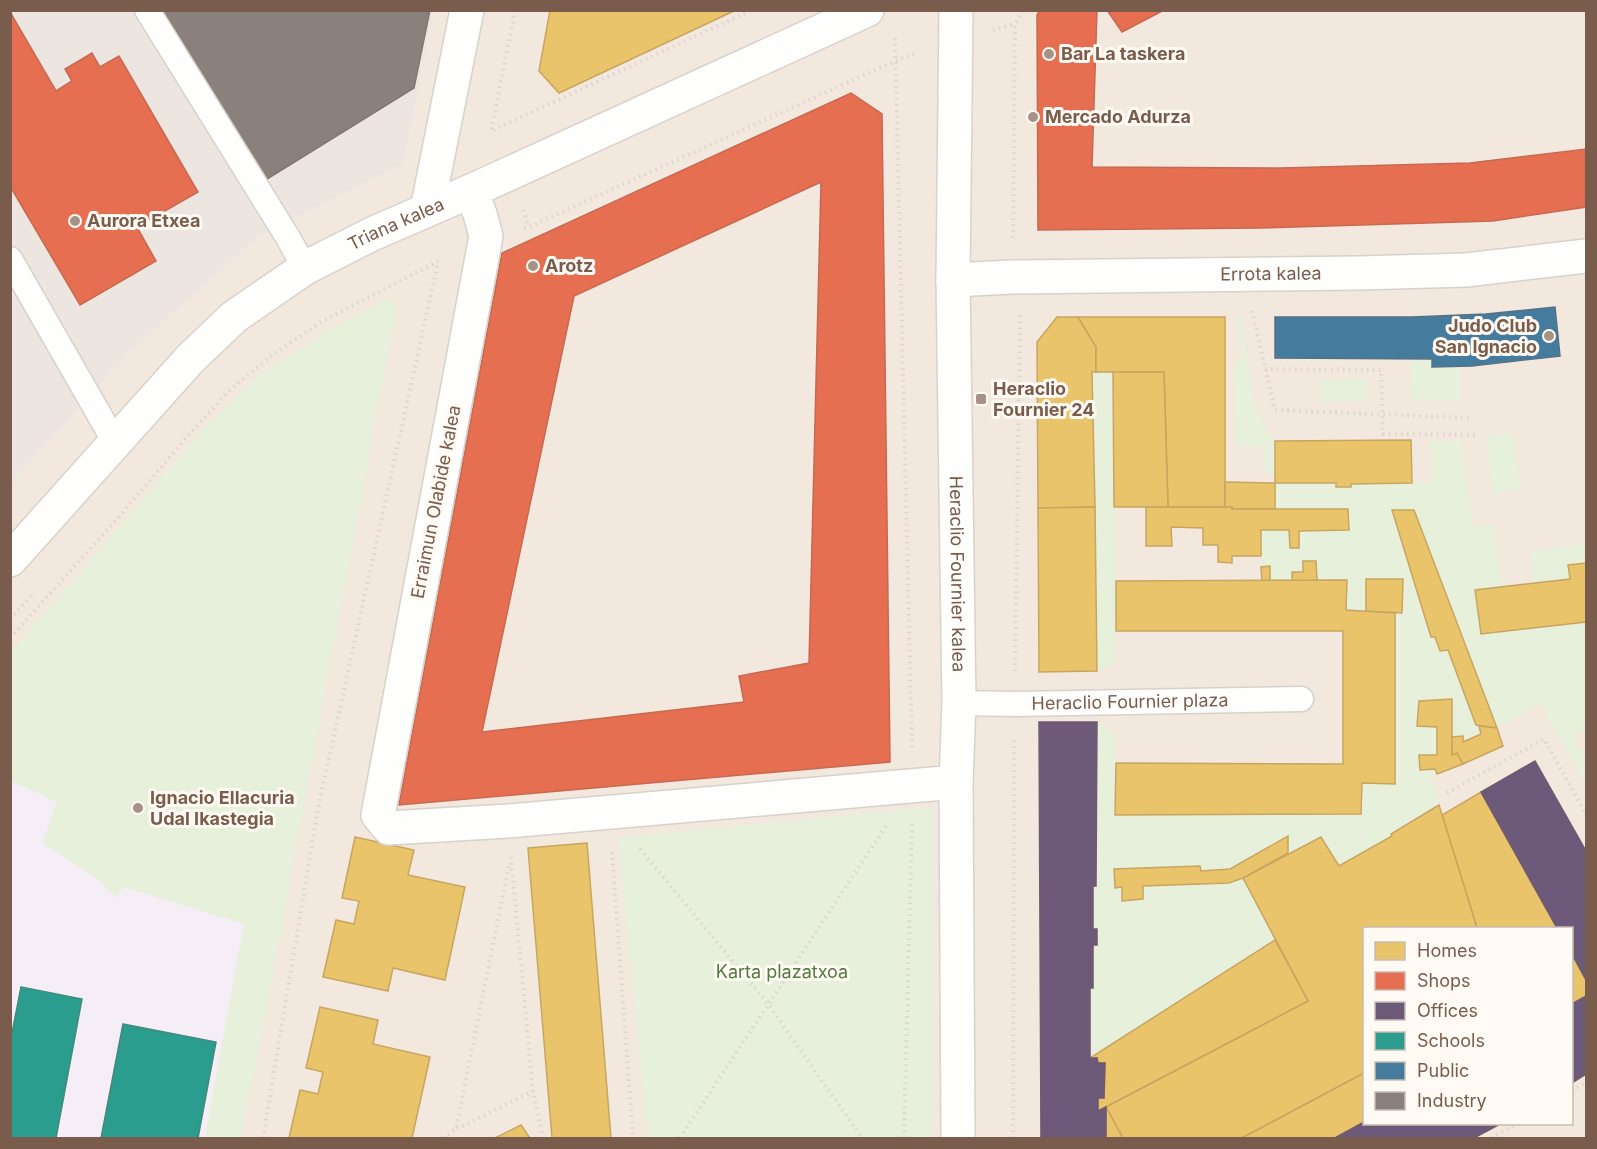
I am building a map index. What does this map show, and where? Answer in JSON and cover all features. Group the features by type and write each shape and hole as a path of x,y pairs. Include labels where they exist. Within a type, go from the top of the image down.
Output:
{"main road":[{"path":"427,210 467,10"},
{"name":"Triana kalea","path":"10,560 190,359 234,317 306,268 372,234 471,192 867,10"},
{"name":"Heraclio Fournier kalea","path":"956,10 953,280 959,703 956,782 958,1138"},
{"name":"Erraimun Olabide kalea","path":"471,192 486,236 378,815 389,828 609,812"},
{"name":"Errota kalea","path":"953,280 1454,270 1587,256"},
{"path":"609,812 956,782"}],"lane":[{"path":"147,10 306,268"},
{"path":"10,259 116,444"},
{"name":"Heraclio Fournier plaza","path":"959,703 1301,699"}],"path":[{"path":"515,10 491,130 752,10"},
{"path":"1020,312 1012,278 1016,24 1024,10"},
{"path":"895,31 913,786 904,1138"},
{"path":"10,638 231,390 272,356 321,322 486,236 529,227 895,61"},
{"path":"263,1138 318,808 438,261"},
{"path":"1251,307 1275,410 1473,418"},
{"path":"1265,369 1381,370 1383,434 1476,435"},
{"path":"10,619 39,586"},
{"path":"1447,793 1544,739 1587,813"},
{"path":"680,1138 913,786"},
{"path":"609,812 768,1004 862,1138"},
{"path":"609,812 633,1138"},
{"path":"456,1129 511,858 533,1091 543,1138"},
{"path":"1573,1090 1587,1083"},
{"path":"443,1138 456,1129 533,1091"},
{"path":"1491,1138 1515,1125"}],"shaded area":[{"path":"11,11 433,11 404,164 261,235 128,354 11,483"},
{"path":"433,11 1586,11 1586,1138 11,1138 10,483 128,354 261,235 404,164"},
{"name":"Ignacio Ellacuria Udal Ikastegia","path":"346,362 205,1138 11,1138 11,693"}],"green space":[{"name":"Ignacio Ellacuria Udal Ikastegia","path":"389,298 397,305 242,1138 205,1138 244,924 124,887 115,898 98,879 42,843 57,802 11,781 11,652 204,428 259,376 321,335"},
{"path":"1236,316 1240,316 1255,407 1275,441 1275,473 1265,474 1262,446 1236,445 1234,369 1242,358"},
{"path":"1410,359 1432,359 1432,367 1461,365 1461,400 1412,399"},
{"path":"1092,372 1113,372 1115,663 1097,671 1095,507"},
{"path":"1368,379 1368,400 1319,402 1318,380"},
{"path":"1513,433 1520,490 1493,494 1486,436"},
{"path":"1430,441 1462,441 1473,526 1494,524 1503,587 1476,591 1481,634 1586,622 1586,732 1575,732 1574,750 1583,750 1586,757 1586,785 1540,703 1497,728 1414,510 1392,510 1431,637 1435,637 1440,651 1448,650 1481,734 1463,742 1462,736 1452,737 1452,699 1419,701 1417,726 1437,727 1437,755 1419,755 1420,770 1435,769 1437,774 1432,777 1439,805 1392,836 1339,866 1321,837 1288,853 1288,837 1230,869 1201,871 1200,866 1114,869 1122,887 1122,901 1143,899 1143,886 1229,883 1243,878 1275,940 1090,1058 1090,988 1093,988 1093,945 1097,945 1097,929 1093,929 1093,886 1096,885 1097,722 1115,734 1115,815 1361,814 1362,783 1395,784 1395,613 1402,612 1403,579 1366,579 1366,611 1346,610 1347,581 1317,581 1316,561 1303,562 1303,572 1292,572 1292,581 1270,581 1270,566 1261,567 1261,530 1289,530 1290,548 1299,547 1299,531 1348,530 1348,509 1275,509 1275,483 1336,483 1336,487 1351,487 1351,484 1429,482 1431,479"},
{"path":"1586,544 1586,563 1568,565 1570,579 1534,584 1530,551"},
{"name":"Karta plazatxoa","path":"932,807 932,1138 648,1138 618,838"}],"building: Homes":[{"path":"550,10 736,10 559,93 539,71"},
{"path":"1057,317 1078,317 1096,347 1096,372 1092,372 1095,507 1038,508 1037,342"},
{"path":"1078,317 1225,317 1225,507 1168,507 1164,372 1096,372 1096,347"},
{"path":"1113,372 1164,372 1168,507 1114,507"},
{"path":"1411,440 1412,483 1351,484 1351,487 1336,487 1336,483 1275,483 1275,441"},
{"path":"1225,482 1275,483 1275,509 1225,507"},
{"path":"1095,507 1097,671 1039,672 1038,508"},
{"path":"1146,507 1348,509 1349,530 1299,531 1299,548 1290,548 1289,530 1261,530 1261,556 1232,556 1232,563 1218,562 1218,545 1203,545 1203,528 1171,527 1172,546 1146,546"},
{"path":"1392,510 1414,510 1497,728 1476,725 1448,650 1440,651 1435,637 1431,637"},
{"path":"1303,561 1316,561 1317,581 1292,581 1292,572 1303,572"},
{"path":"1586,563 1586,622 1481,634 1475,590 1570,579 1568,565"},
{"path":"1270,566 1270,581 1262,581 1261,567"},
{"path":"1366,579 1403,579 1402,613 1366,611"},
{"path":"1347,580 1346,610 1395,613 1395,784 1362,783 1361,814 1115,815 1116,763 1343,764 1343,631 1116,631 1116,581"},
{"path":"1452,699 1452,755 1457,753 1463,764 1437,774 1435,769 1420,770 1419,755 1437,755 1437,727 1417,726 1419,701"},
{"path":"1479,726 1497,728 1503,746 1463,764 1457,753 1452,755 1452,737 1463,736 1463,742 1481,734"},
{"path":"1481,792 1556,927 1477,927 1442,815"},
{"path":"1439,805 1477,927 1363,927 1363,1074 1242,1138 1123,1138 1106,1107 1308,1001 1243,878 1321,837 1339,866 1392,836 1391,834"},
{"path":"1288,836 1288,853 1243,878 1229,883 1143,886 1143,899 1122,901 1122,887 1115,888 1114,869 1200,866 1201,871 1230,869"},
{"path":"355,837 414,850 408,875 465,887 445,980 393,968 388,991 323,977 336,920 354,924 359,901 342,898"},
{"path":"587,843 611,1138 552,1138 528,848"},
{"path":"1275,940 1308,1001 1098,1111 1098,1098 1104,1098 1105,1063 1098,1063 1097,1058 1090,1058"},
{"path":"1573,956 1586,980 1586,996 1573,1003"},
{"path":"320,1007 378,1020 373,1044 430,1057 412,1138 289,1138 300,1090 318,1094 323,1072 306,1068"},
{"path":"1363,1074 1363,1123 1335,1138 1242,1138"},
{"path":"1106,1107 1123,1138 1106,1138"},
{"path":"521,1125 530,1138 495,1138"}],"building: Shops":[{"path":"1040,10 1097,10 1092,167 1281,168 1470,163 1586,149 1586,207 1493,221 1260,228 1038,230 1037,15"},
{"path":"1107,10 1164,10 1122,32"},
{"path":"10,12 56,91 72,81 65,69 92,53 100,67 119,56 198,192 137,227 156,261 80,305 10,186"},
{"path":"851,93 882,114 890,762 399,805 502,253","holes":["821,182 809,663 739,676 744,702 482,732 574,296"]}],"building: Offices":[{"path":"1039,722 1097,722 1096,886 1093,886 1093,929 1097,929 1097,945 1093,945 1093,988 1090,988 1090,1058 1097,1058 1098,1063 1105,1063 1104,1098 1098,1098 1098,1111 1106,1107 1106,1138 1041,1138"},
{"path":"1535,761 1586,851 1586,980 1573,956 1573,927 1556,927 1481,792"},
{"path":"1586,996 1586,1074 1573,1082 1573,1003"},
{"path":"1363,1123 1363,1125 1498,1125 1474,1138 1335,1138"}],"building: Schools":[{"path":"21,987 82,999 56,1138 10,1138 10,1043"},
{"path":"123,1024 216,1042 198,1138 101,1138"}],"building: Public":[{"path":"1555,307 1560,356 1472,366 1432,367 1432,359 1275,358 1275,317 1412,317 1486,314"}],"building: Industry":[{"path":"163,10 430,10 414,88 264,181"}],"place":[{"name":"Bar La taskera","path":"1049,54"},
{"name":"Mercado Adurza","path":"1033,117"},
{"name":"Aurora Etxea","path":"75,221"},
{"name":"Arotz","path":"533,266"},
{"name":"Judo Club San Ignacio","path":"1549,336"},
{"name":"Heraclio Fournier 24","path":"981,399"},
{"name":"Ignacio Ellacuria Udal Ikastegia","path":"138,808"}]}
